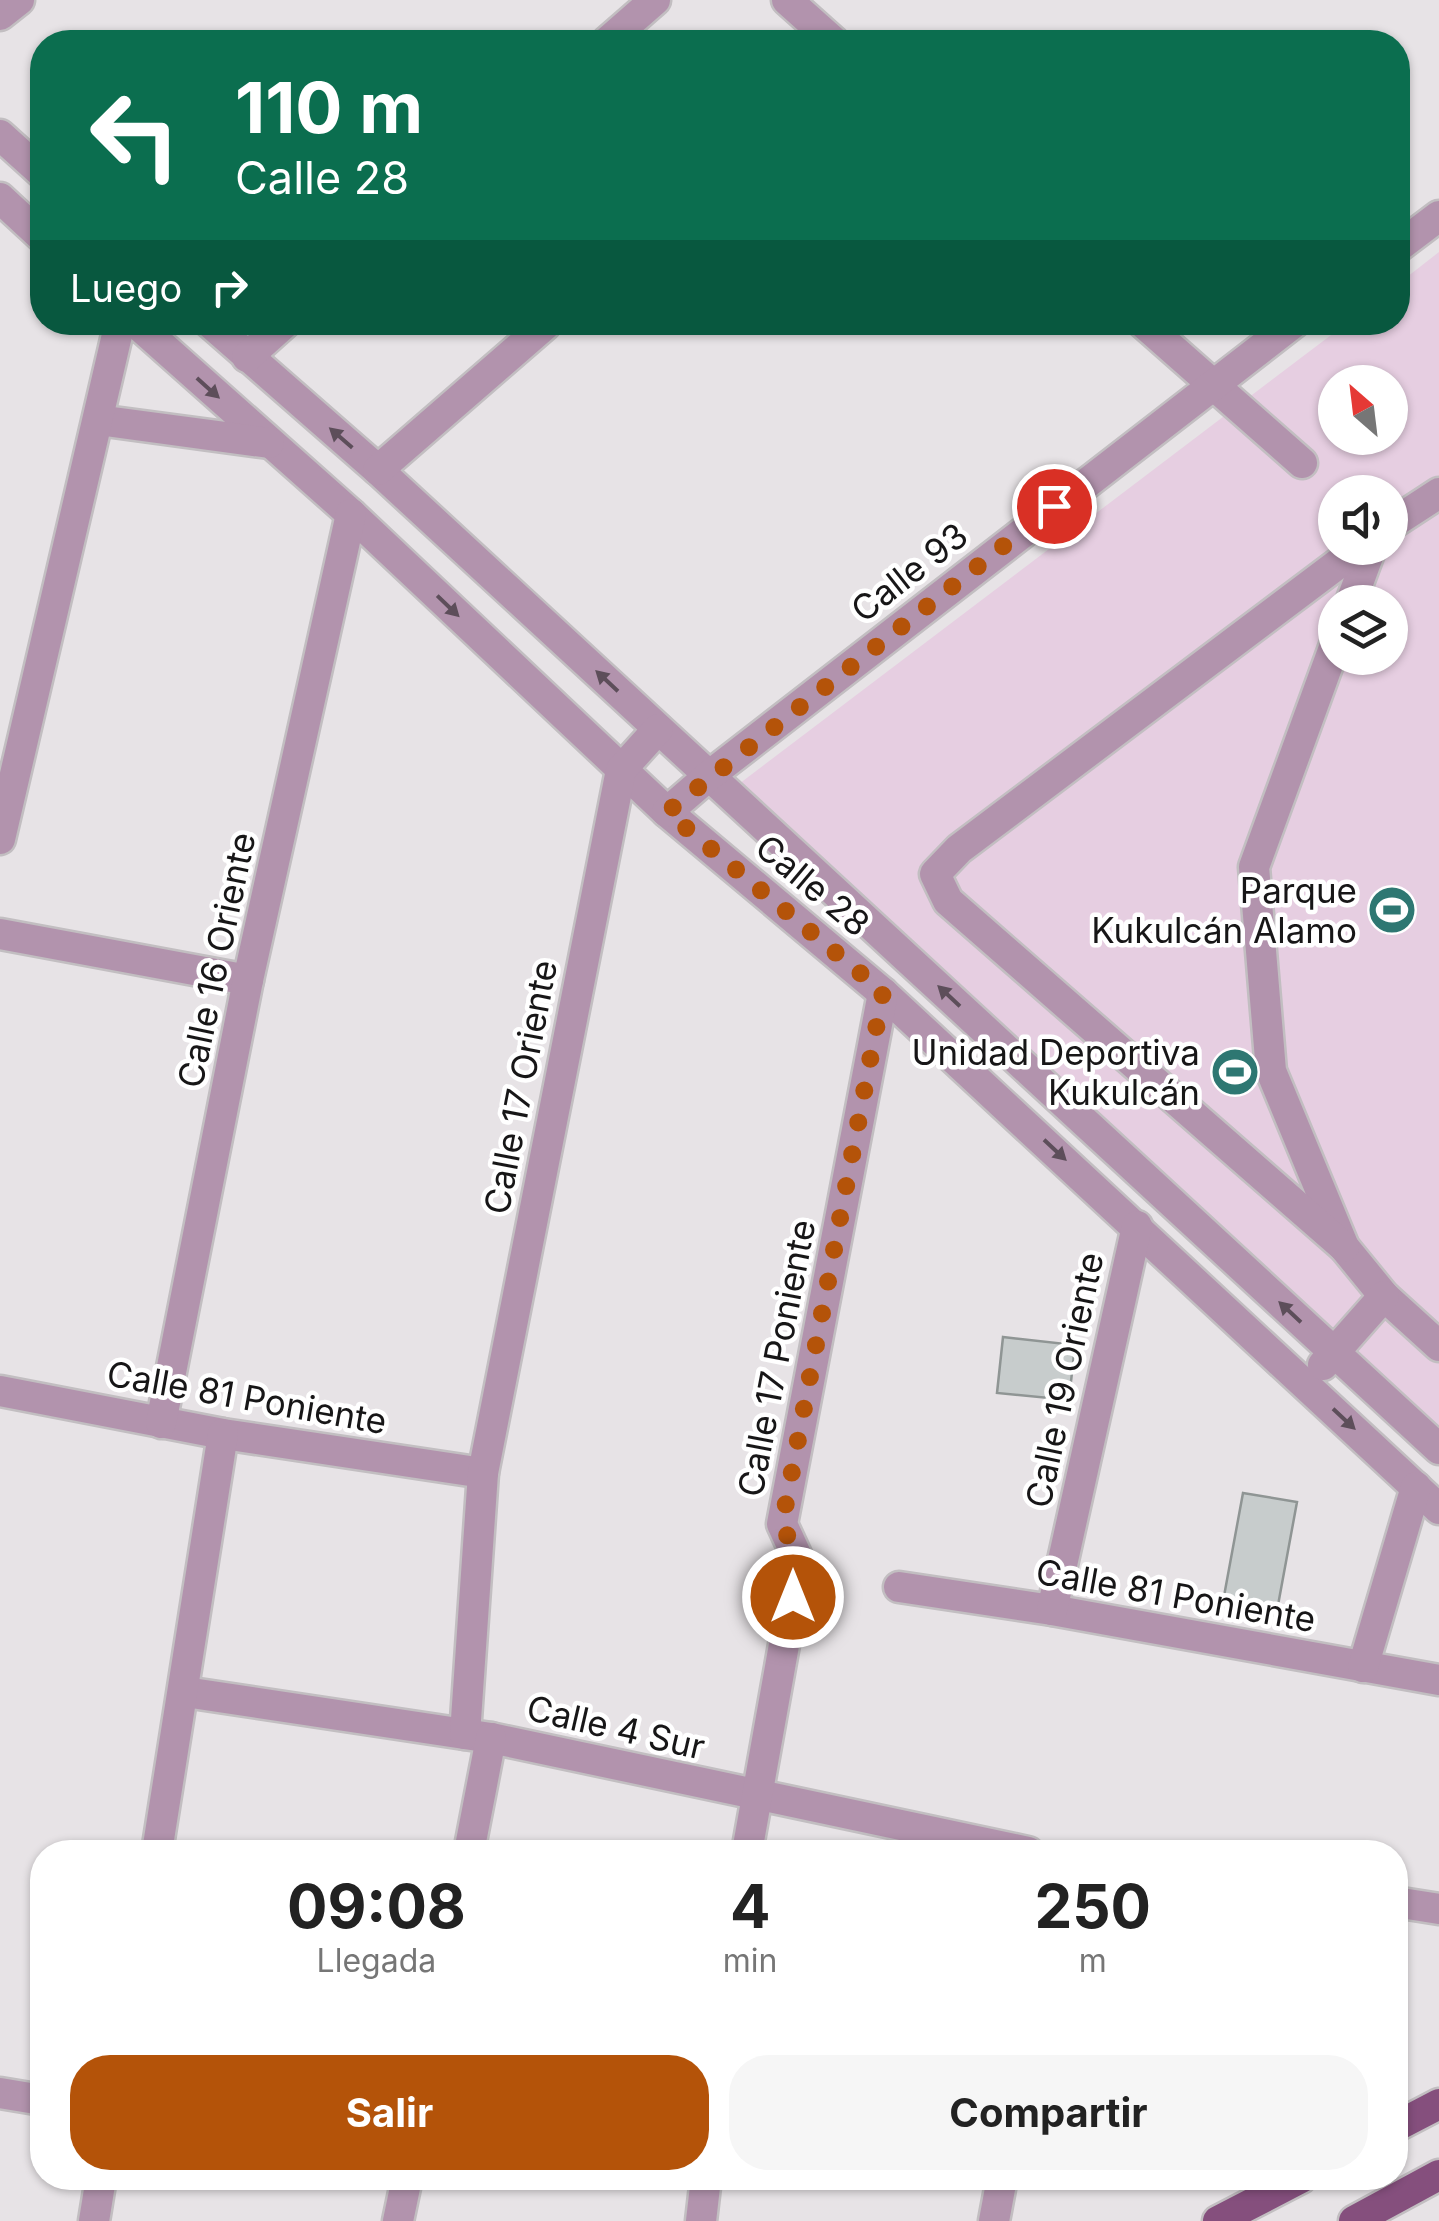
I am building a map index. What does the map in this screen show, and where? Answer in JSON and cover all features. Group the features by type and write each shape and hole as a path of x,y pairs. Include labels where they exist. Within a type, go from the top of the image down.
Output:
{"main road":[{"path":"1408,2120 1439,2104"},
{"path":"1354,2221 1439,2175"},
{"path":"1218,2221 1278,2190"}],"street":[{"path":"0,15 19,0"},
{"path":"621,30 656,0"},
{"path":"787,0 821,30"},
{"path":"0,135 30,162"},
{"path":"0,198 30,226"},
{"path":"1410,238 1439,216"},
{"path":"0,839 6,772 117,335"},
{"name":"Calle 28","path":"149,335 351,514 620,770 883,992 1439,1509"},
{"name":"Calle 28","path":"224,335 378,470 1439,1449"},
{"path":"247,356 271,335"},
{"path":"378,470 535,335"},
{"path":"1156,335 1302,463"},
{"name":"Calle 93","path":"667,812 1278,335"},
{"path":"98,420 269,443"},
{"path":"1408,514 1439,493"},
{"name":"Calle 16 Oriente","path":"161,1423 248,980 351,514"},
{"path":"1336,565 959,849 935,874 948,901 1344,1248 1384,1296 1439,1346"},
{"path":"1324,675 1254,867 1271,1071 1344,1248"},
{"path":"620,770 658,729"},
{"name":"Calle 17 Oriente","path":"470,1840 478,1736 483,1473 620,770"},
{"path":"0,934 248,980"},
{"name":"Calle 17 Poniente","path":"749,1840 754,1797 764,1778 799,1561 782,1524 883,992"},
{"name":"Calle 19 Oriente","path":"1052,1610 1137,1226"},
{"path":"1307,1384 1384,1296"},
{"name":"Calle 81 Poniente","path":"0,1391 223,1434 483,1473"},
{"path":"159,1840 223,1434"},
{"path":"1363,1666 1416,1487"},
{"name":"Calle 81 Poniente","path":"899,1587 1052,1610 1439,1680"},
{"name":"Calle 4 Sur","path":"185,1692 478,1736 968,1840"},
{"path":"1408,1904 1439,1909"},
{"path":"0,2093 30,2098"},
{"path":"94,2221 99,2190"},
{"path":"398,2221 404,2190"},
{"path":"701,2221 705,2190"},
{"path":"994,2221 1000,2190"}],"shaded area":[{"name":"Unidad Deportiva Kukulcán","path":"1439,252 1439,1450 727,793 1331,335 1410,335 1410,275"}],"building":[{"path":"1003,1337 1075,1345 1069,1400 997,1393"},
{"path":"1243,1493 1297,1502 1276,1616 1222,1607"}],"place":[{"name":"Parque Kukulcán Alamo","path":"1392,910"},
{"name":"Unidad Deportiva Kukulcán","path":"1235,1072"}],"route":[{"path":"793,1597 799,1561 782,1524 883,992 667,812 1054,506"}]}
